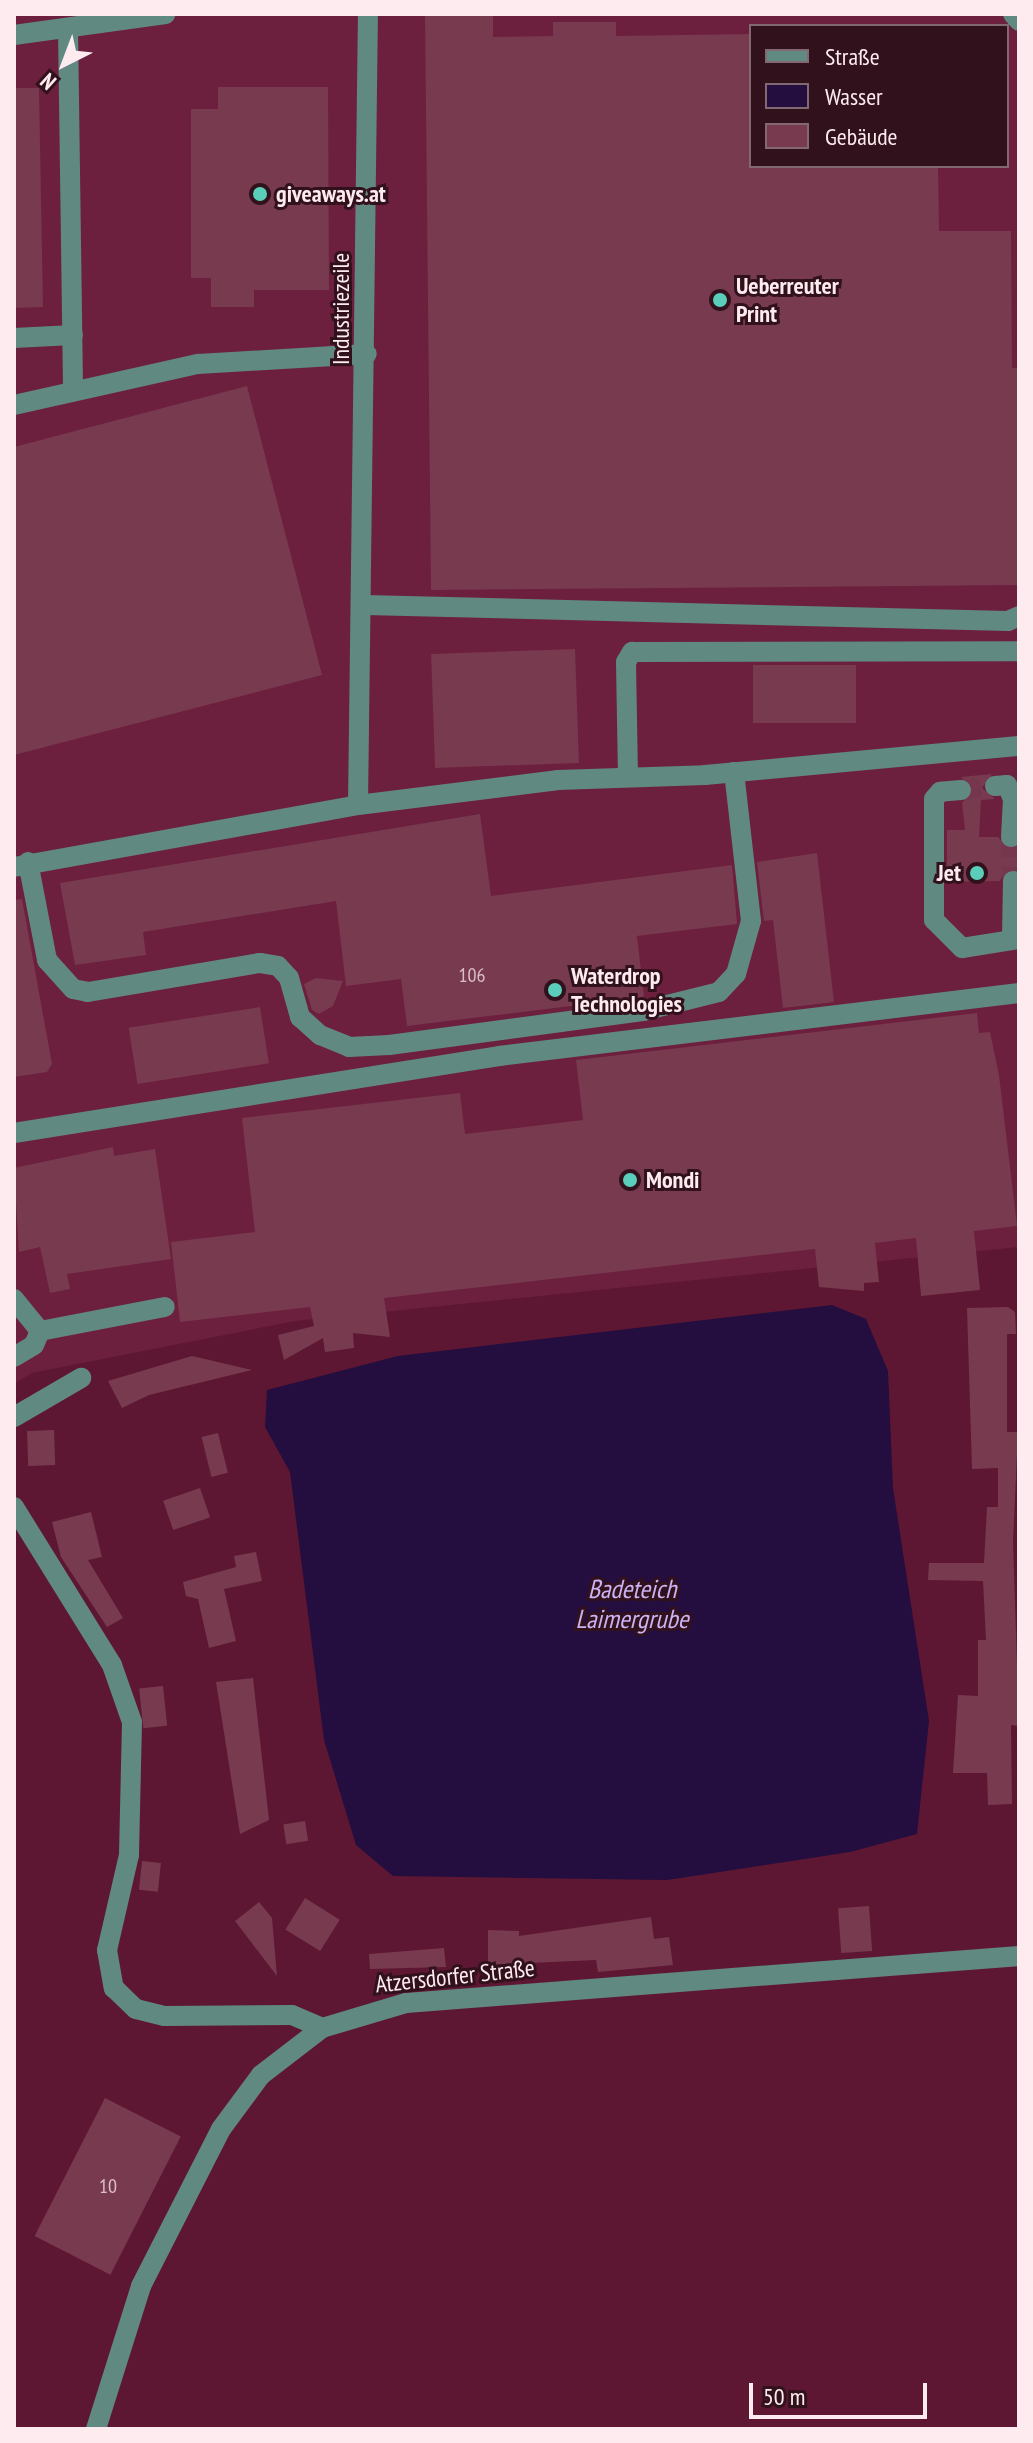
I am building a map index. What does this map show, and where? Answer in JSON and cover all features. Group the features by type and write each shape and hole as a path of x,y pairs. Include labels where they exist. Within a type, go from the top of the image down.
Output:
{"street":[{"path":"14,35 166,14"},
{"name":"Industriezeile","path":"358,805 365,605 368,14"},
{"path":"1013,14 1019,21"},
{"path":"68,28 73,389"},
{"path":"14,338 73,335"},
{"path":"14,405 73,389 198,364 367,354"},
{"path":"365,605 1008,621 1019,616"},
{"path":"730,615 731,650"},
{"path":"628,777 626,662 632,652 1019,651"},
{"path":"734,772 751,921 742,960 719,992 643,1011 389,1045 349,1047 320,1035 300,1017 289,978 278,966 260,963 88,992 73,989 47,960 21,864 358,805 628,777 734,772 1019,746"},
{"path":"995,786 1007,785 1016,798 1011,837"},
{"path":"961,790 934,799 934,920 962,948 1015,938 1013,881"},
{"path":"14,1133 499,1056 1019,993"},
{"path":"14,1299 40,1331"},
{"path":"40,1331 165,1307"},
{"path":"14,1357 34,1345 40,1331"},
{"path":"14,1417 81,1378"},
{"path":"14,1507 112,1665 132,1722 129,1855 107,1950 114,1988 136,2009 164,2016 292,2015 322,2028"},
{"name":"Atzersdorfer Straße","path":"96,2429 135,2299 221,2129 261,2075 322,2028 406,2003 1019,1956"}],"shaded area":[{"path":"14,14 1019,14 1019,1247 295,1321 32,1373 14,1384"}],"water":[{"name":"Badeteich Laimergrube","path":"832,1305 866,1319 888,1371 893,1488 929,1721 917,1834 850,1852 667,1880 393,1876 356,1845 324,1740 290,1472 265,1427 267,1390 398,1356"}],"building":[{"name":"Ueberreuter Print","path":"425,14 493,14 493,37 553,36 553,22 616,22 616,36 749,34 749,168 938,168 939,231 1011,231 1012,368 1019,368 1019,585 431,590"},
{"name":"giveaways.at","path":"218,87 328,87 329,290 254,290 254,307 211,307 211,278 191,278 191,109 218,109"},
{"path":"14,88 39,88 43,307 14,308"},
{"path":"247,386 322,675 14,755 14,447"},
{"path":"575,649 579,763 435,768 431,654"},
{"path":"753,665 856,665 856,723 753,723"},
{"path":"992,774 982,788 995,799 981,800 979,837 998,837 1010,850 1019,847 1019,870 1006,870 1000,881 947,882 947,830 965,830 962,803 974,790 961,777"},
{"path":"480,814 491,896 732,865 737,924 637,936 644,997 407,1026 401,979 346,986 336,901 143,932 146,955 75,965 60,883"},
{"path":"817,853 834,1002 783,1008 773,920 764,921 757,862"},
{"path":"22,899 52,1064 47,1072 14,1077 14,900"},
{"path":"316,978 343,981 333,1006 319,1014 312,1010 304,984"},
{"path":"260,1007 269,1063 138,1084 129,1028"},
{"name":"Mondi","path":"977,1013 979,1033 990,1032 999,1075 1017,1226 974,1231 980,1290 921,1296 916,1238 875,1243 879,1282 864,1283 864,1291 819,1287 815,1249 384,1298 390,1337 353,1333 354,1348 325,1352 323,1338 284,1360 278,1335 314,1326 310,1307 180,1322 171,1242 255,1232 242,1118 460,1093 465,1134 583,1120 576,1060"},
{"path":"113,1147 114,1156 155,1149 171,1259 67,1274 70,1289 50,1293 40,1247 19,1252 14,1168"},
{"path":"1008,1307 1015,1312 1016,1334 1007,1334 1007,1432 1018,1432 1013,1542 1019,1726 1011,1725 1012,1804 988,1805 987,1773 953,1773 958,1695 978,1696 978,1640 986,1640 983,1581 928,1580 929,1563 984,1563 987,1507 998,1507 998,1468 972,1469 967,1308"},
{"path":"192,1356 252,1370 149,1395 122,1408 108,1381"},
{"path":"54,1430 55,1465 28,1466 27,1431"},
{"path":"218,1433 228,1473 211,1477 202,1437"},
{"path":"200,1488 210,1517 173,1530 163,1501"},
{"path":"91,1512 102,1557 88,1560 123,1618 107,1627 61,1557 52,1522"},
{"path":"256,1552 262,1581 224,1589 236,1641 209,1648 198,1599 186,1596 183,1582 236,1567 234,1556"},
{"path":"253,1678 269,1820 240,1834 216,1682"},
{"path":"163,1686 167,1726 143,1728 139,1689"},
{"path":"305,1821 308,1841 286,1844 283,1824"},
{"path":"142,1861 161,1863 158,1892 139,1890"},
{"path":"305,1898 340,1920 320,1951 285,1929"},
{"path":"259,1902 272,1918 277,1976 235,1921"},
{"path":"869,1906 872,1951 841,1953 838,1908"},
{"path":"651,1917 654,1939 669,1937 673,1965 598,1972 596,1960 488,1965 488,1930 519,1931 519,1936"},
{"path":"444,1948 446,1967 370,1969 369,1954"},
{"path":"105,2098 181,2137 110,2275 35,2236"}],"tunnel":[{"path":"961,790 995,786"},
{"path":"1011,837 1013,881"}],"place":[{"name":"giveaways.at","path":"260,194"},
{"name":"Ueberreuter Print","path":"720,300"},
{"name":"Jet","path":"977,873"},
{"name":"Waterdrop Technologies","path":"555,990"},
{"name":"Mondi","path":"630,1180"}]}
